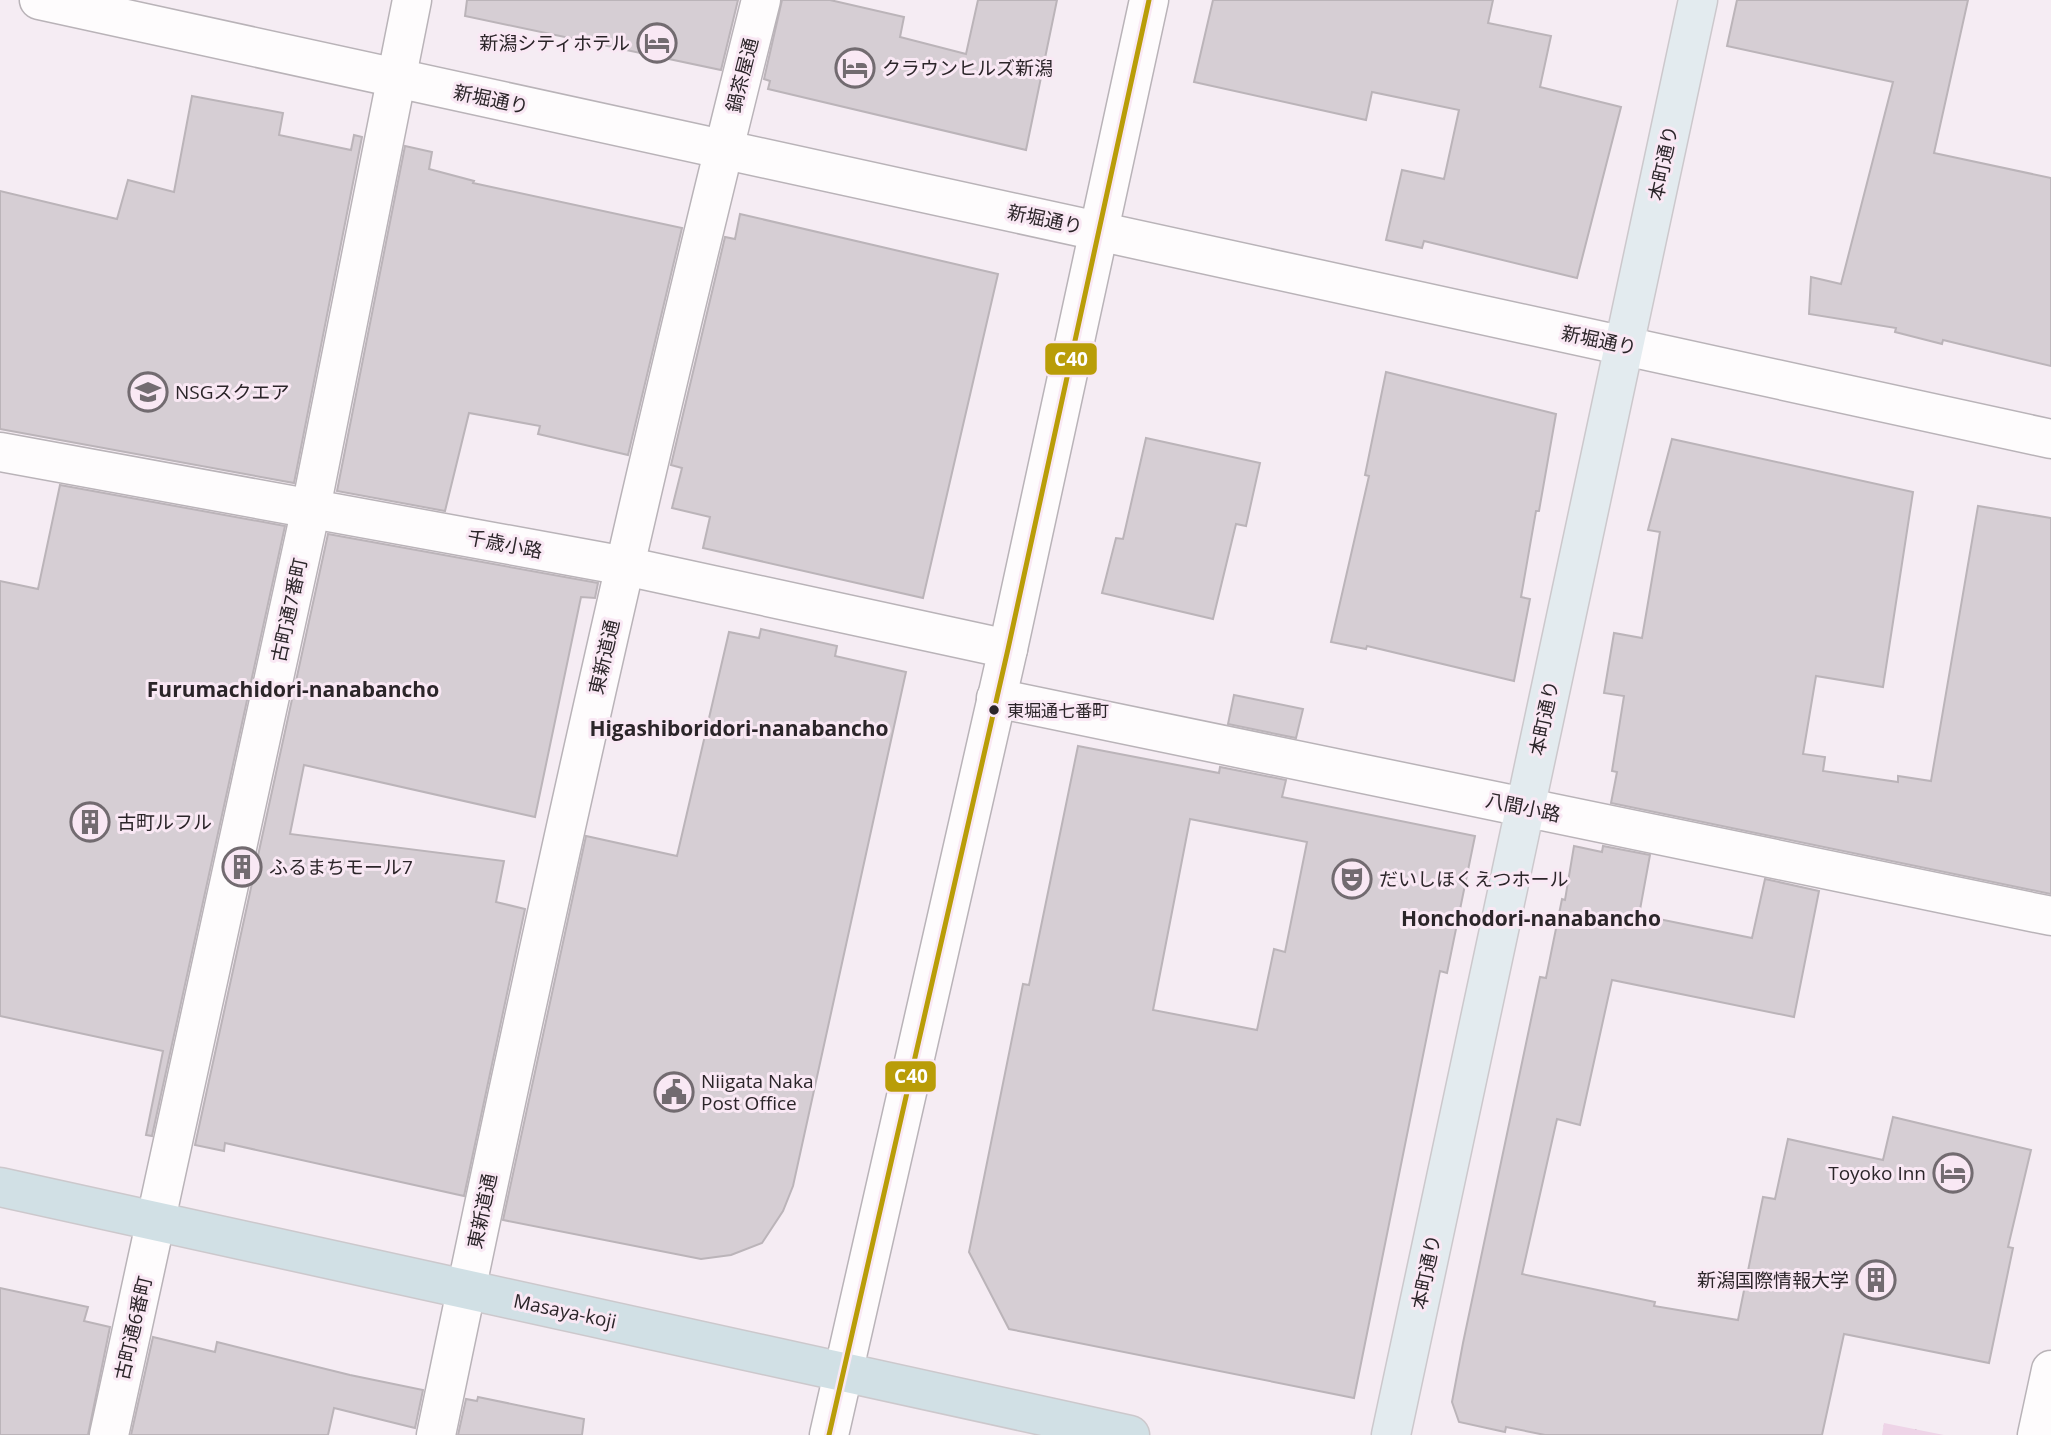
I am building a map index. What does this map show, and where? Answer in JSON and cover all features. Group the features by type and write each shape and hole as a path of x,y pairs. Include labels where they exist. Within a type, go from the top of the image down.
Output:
{"highway":[{"name":"Masaya-koji","path":"0,1187 1130,1435"}],"main road":[{"name":"本町通り","path":"1391,1435 1698,0"}],"street":[{"name":"新堀通り","path":"39,0 143,11 395,78 2051,439"},
{"name":"古町通7番町","path":"156,1222 311,508 412,0"},
{"name":"鍋茶屋通","path":"723,149 761,0"},
{"path":"829,1435 1008,649 1149,0"},
{"name":"東新道通","path":"436,1435 548,903 723,149"},
{"name":"千歳小路","path":"0,452 625,566 1008,649"},
{"name":"八間小路","path":"996,698 2051,916"},
{"name":"古町通6番町","path":"109,1435 156,1222"},
{"path":"2037,1435 2051,1370"}],"green space":[{"path":"1884,1423 1944,1435 1882,1435"}],"building":[{"name":"新潟シティホテル","path":"467,0 738,0 721,70 465,16"},
{"path":"782,0 830,0 904,17 900,37 966,54 978,0 1057,0 1026,150 768,89 770,81 764,79"},
{"path":"1213,0 1493,0 1488,23 1551,36 1540,87 1621,107 1577,278 1424,241 1422,248 1386,240 1402,170 1444,179 1459,110 1372,92 1366,120 1194,82"},
{"path":"1737,0 1968,0 1934,153 2051,178 2051,366 1943,340 1942,344 1895,332 1896,328 1809,314 1811,277 1841,284 1893,82 1727,46"},
{"name":"NSGスクエア","path":"192,96 283,113 279,135 351,150 354,135 362,137 294,483 0,429 0,191 117,219 128,180 174,192"},
{"path":"405,146 432,152 429,169 474,181 473,183 682,228 628,455 538,434 540,426 469,413 445,511 337,491"},
{"path":"740,214 998,274 923,598 703,548 710,517 672,508 682,468 671,465 725,237 735,239"},
{"path":"1386,372 1556,414 1521,597 1530,599 1514,681 1367,646 1366,649 1331,642 1369,476 1365,475"},
{"path":"1146,438 1260,463 1246,526 1236,524 1213,619 1102,593 1116,538 1123,539"},
{"path":"1672,439 1913,492 1883,687 1816,676 1803,754 1825,757 1823,771 1898,782 1898,776 1931,781 1978,506 2051,518 2051,894 1611,803 1617,772 1612,771 1624,696 1604,693 1614,633 1642,638 1660,532 1648,530"},
{"name":"古町ルフル","path":"60,485 285,526 152,1136 146,1135 163,1051 0,1016 0,581 38,589"},
{"path":"328,534 598,583 595,598 581,597 535,817 304,765 290,834 504,861 496,902 525,909 464,1196 225,1143 224,1151 195,1145"},
{"path":"761,629 837,646 835,656 906,672 793,1186 783,1211 762,1243 731,1255 701,1259 503,1220 586,836 677,856 729,632 759,638"},
{"path":"1234,695 1303,709 1296,738 1228,724"},
{"path":"1078,746 1219,773 1220,767 1286,780 1282,797 1475,836 1447,973 1440,971 1354,1398 1009,1329 969,1252 1023,984 1029,985","holes":["1190,819 1307,842 1285,952 1274,949 1257,1030 1153,1010"]},
{"path":"1574,846 1602,852 1603,846 1650,855 1639,915 1752,938 1765,879 1819,891 1794,1017 1612,980 1580,1125 1557,1119 1522,1274 1655,1302 1654,1306 1738,1320 1763,1197 1775,1199 1788,1139 1883,1160 1893,1117 2031,1150 2008,1247 2013,1248 1989,1363 1844,1334 1822,1435 1545,1435 1506,1427 1505,1432 1459,1422 1452,1402 1463,1343 1540,977 1546,978 1562,899 1565,900"},
{"path":"0,1288 88,1307 84,1321 110,1327 88,1435 0,1435"},
{"path":"153,1337 215,1352 217,1342 423,1390 415,1428 334,1408 328,1435 131,1435"},
{"path":"478,1397 584,1419 582,1435 458,1435 466,1399 477,1401"}],"transit line":[{"name":"C40","path":"829,1435 1008,649 1149,0"}],"place":[{"name":"新潟シティホテル","path":"657,43"},
{"name":"クラウンヒルズ新潟","path":"855,68"},
{"name":"NSGスクエア","path":"148,392"},
{"name":"東堀通七番町","path":"994,710"},
{"name":"古町ルフル","path":"90,822"},
{"name":"ふるまちモール7","path":"242,867"},
{"name":"だいしほくえつホール","path":"1352,879"},
{"name":"Niigata Naka Post Office","path":"674,1092"},
{"name":"Toyoko Inn","path":"1953,1173"},
{"name":"新潟国際情報大学","path":"1876,1280"}],"district":[{"name":"Furumachidori-nanabancho","path":"293,689"},
{"name":"Higashiboridori-nanabancho","path":"739,728"},
{"name":"Honchodori-nanabancho","path":"1531,918"}]}
